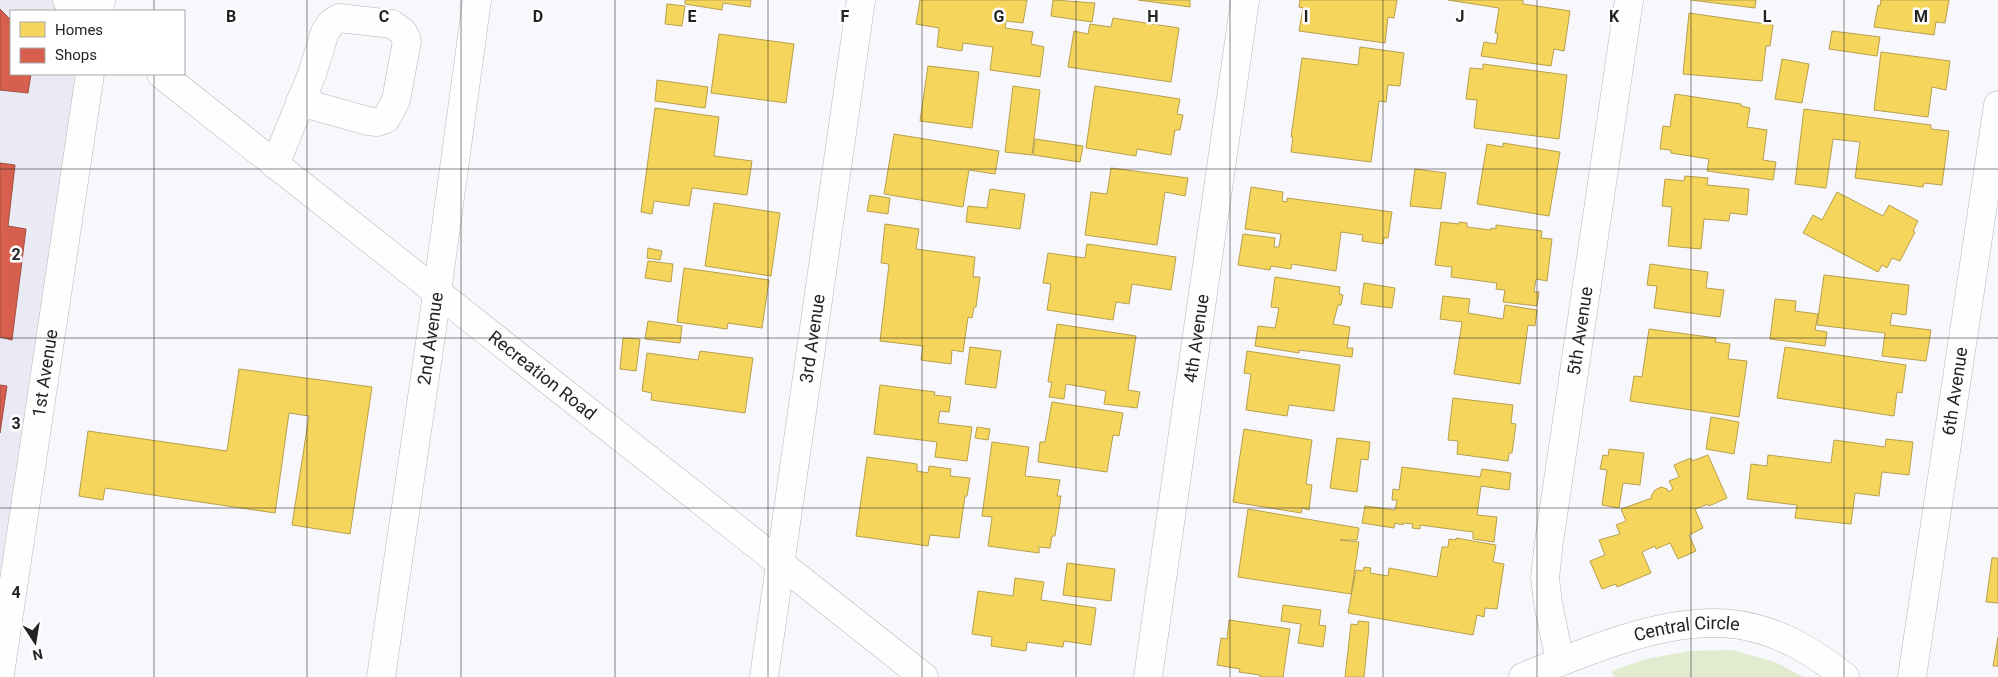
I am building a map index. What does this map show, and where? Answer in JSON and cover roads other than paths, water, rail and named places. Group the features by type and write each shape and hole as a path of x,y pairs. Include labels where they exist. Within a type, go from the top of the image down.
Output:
{"street":[{"path":"67,0 81,10"},
{"name":"2nd Avenue","path":"381,677 437,293 477,0"},
{"name":"3rd Avenue","path":"764,677 861,0"},
{"name":"4th Avenue","path":"1148,677 1245,0"},
{"name":"5th Avenue","path":"1560,662 1545,578 1629,0"},
{"name":"1st Avenue","path":"0,674 90,75"},
{"name":"Recreation Road","path":"162,75 924,677"},
{"path":"275,165 300,102"},
{"name":"6th Avenue","path":"1912,677 1998,105"},
{"name":"Central Circle","path":"1523,677 1643,632 1696,625 1725,624 1741,625 1792,642 1818,655 1845,677"}]}
